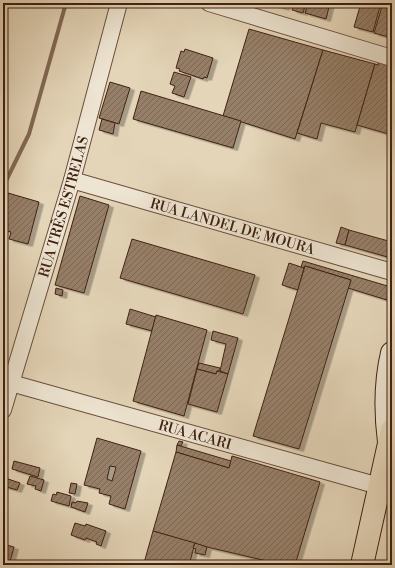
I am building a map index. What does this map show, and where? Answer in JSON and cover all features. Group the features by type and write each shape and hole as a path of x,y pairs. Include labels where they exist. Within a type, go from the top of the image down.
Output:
{"highway":[{"path":"362,565 390,436"}],"main road":[{"path":"390,436 386,398 387,380 392,352"}],"street":[{"name":"RUA TRÊS ESTRELAS","path":"3,410 72,180 119,3"},
{"path":"209,3 392,58"},
{"name":"RUA LANDEL DE MOURA","path":"72,180 392,272"},
{"name":"RUA ACARI","path":"11,383 379,486"}],"building":[{"path":"268,3 286,3 285,8"},
{"path":"306,3 303,13 292,10 293,6 288,4"},
{"path":"308,3 330,3 326,19 305,13"},
{"path":"361,3 381,3 373,32 354,27"},
{"path":"383,3 392,3 392,38 374,33"},
{"path":"249,29 323,50 295,139 223,116"},
{"path":"185,49 213,58 207,78 204,77 203,79 179,71 180,69 176,68 181,51 184,52"},
{"path":"323,50 375,64 355,132 321,123 317,139 297,133"},
{"path":"378,62 392,66 392,135 357,125 375,64 378,65"},
{"path":"174,72 191,77 184,97 172,93 175,86 170,84"},
{"path":"110,82 130,88 119,124 99,118"},
{"path":"141,91 241,121 233,148 133,119"},
{"path":"102,119 115,123 113,134 99,130"},
{"path":"8,193 39,202 28,244 9,239 11,232 5,230 3,231 3,211"},
{"path":"80,196 109,205 84,293 55,285"},
{"path":"341,227 349,230 345,245 336,243"},
{"path":"349,230 392,242 391,258 345,245"},
{"path":"132,239 255,275 243,314 120,278"},
{"path":"303,261 391,287 387,300 348,288 351,280 305,266 304,268 301,267"},
{"path":"289,263 304,268 298,290 282,285"},
{"path":"305,266 351,280 299,449 253,436"},
{"path":"56,288 63,290 62,296 55,294"},
{"path":"130,309 156,317 152,331 126,324"},
{"path":"156,315 207,330 184,416 133,401"},
{"path":"213,331 238,338 228,374 220,371 226,344 211,340"},
{"path":"199,363 220,368 220,371 217,371 216,374 197,369"},
{"path":"197,369 216,374 217,371 228,374 217,412 188,404"},
{"path":"97,438 141,451 125,509 109,504 111,496 99,493 100,489 84,485","holes":["110,466 116,467 112,481 107,479"]},
{"path":"179,441 183,442 181,446 177,445"},
{"path":"177,445 231,461 229,468 176,452"},
{"path":"176,452 229,468 232,456 320,482 295,565 284,565 207,547 153,531"},
{"path":"14,461 40,468 38,477 12,469"},
{"path":"30,476 44,480 41,491 35,489 36,486 27,484"},
{"path":"5,478 20,483 17,490 3,486"},
{"path":"71,483 77,484 75,494 69,493"},
{"path":"57,492 71,496 69,506 51,501 53,494 56,495"},
{"path":"77,501 88,503 85,512 71,507 72,502 76,503"},
{"path":"75,523 85,526 86,524 106,531 101,546 96,544 97,542 71,535"},
{"path":"153,531 195,543 189,565 151,565 144,563"},
{"path":"195,543 207,547 205,555 195,553 196,549 193,548"},
{"path":"3,544 14,547 9,565 3,565"}],"waterway":[{"path":"3,187 29,134 66,3"}]}
